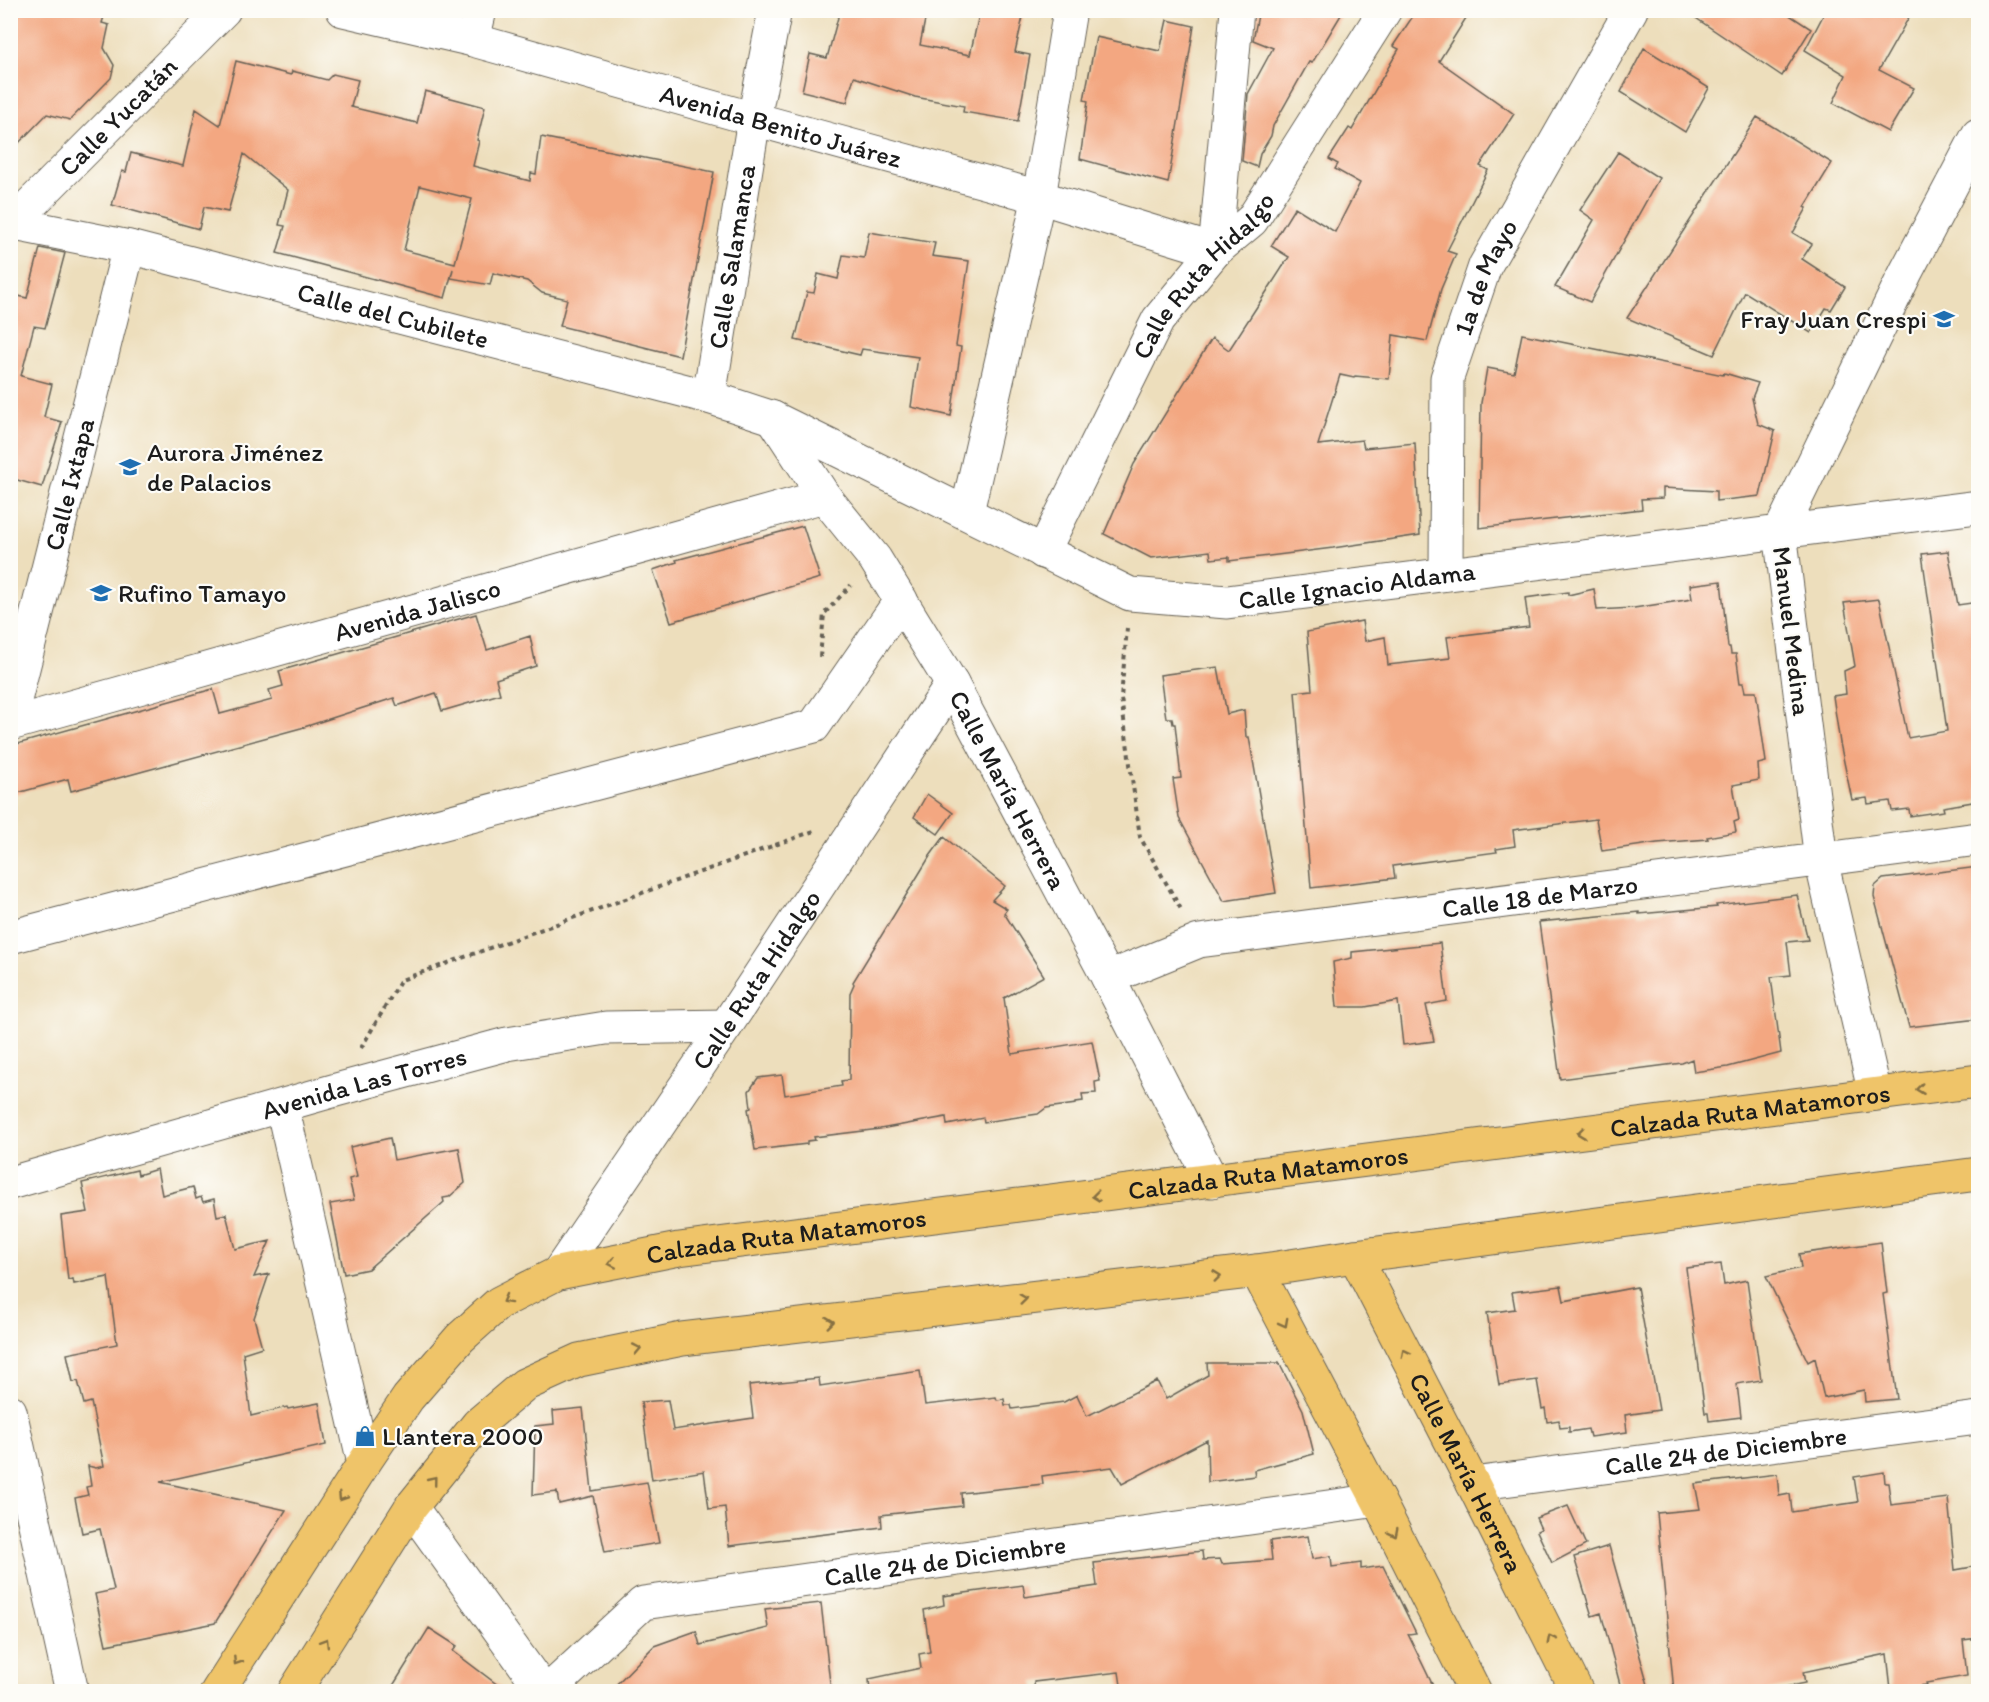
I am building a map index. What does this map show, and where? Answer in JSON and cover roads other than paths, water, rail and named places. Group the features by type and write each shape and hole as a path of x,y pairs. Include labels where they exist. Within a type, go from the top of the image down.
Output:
{"main road":[{"name":"Calzada Ruta Matamoros","path":"217,1692 408,1398 460,1338 499,1303 558,1273 679,1250 1978,1081"},
{"path":"294,1692 411,1507 478,1424 524,1385 579,1360 682,1339 1257,1271 1978,1174"},
{"name":"Calle María Herrera","path":"1355,1256 1577,1692"},
{"path":"1257,1271 1475,1692"}],"street":[{"name":"Calle Yucatán","path":"11,223 224,10"},
{"name":"Avenida Benito Juárez","path":"343,10 476,25 754,119 1039,197 1215,251"},
{"name":"Calle Salamanca","path":"709,398 754,119 775,10"},
{"path":"967,512 1039,197 1070,10"},
{"path":"1215,251 1237,10"},
{"name":"Calle Ruta Hidalgo","path":"1043,552 1158,320 1215,251 1252,220 1384,10"},
{"name":"1a de Mayo","path":"1446,573 1447,378 1485,266 1631,10"},
{"name":"Manuel Medina","path":"1875,1094 1821,860 1780,532 1906,272 1978,135"},
{"name":"Calle del Cubilete","path":"11,223 129,247 709,398 773,418"},
{"name":"Calle Ixtapa","path":"10,722 129,247"},
{"name":"Calle Ignacio Aldama","path":"773,418 1130,594 1227,602 1978,507"},
{"name":"Calle María Herrera","path":"773,418 824,496 874,559 952,684 1108,978 1212,1181"},
{"name":"Avenida Jalisco","path":"10,722 824,496"},
{"path":"10,937 814,726 901,600"},
{"name":"Calle Ruta Hidalgo","path":"558,1273 726,1026 865,812 952,684"},
{"name":"Calle 18 de Marzo","path":"1108,978 1198,941 1978,839"},
{"name":"Avenida Las Torres","path":"10,1183 507,1044 606,1028 726,1026"},
{"path":"282,1106 364,1463"},
{"path":"10,1411 72,1692"},
{"name":"Calle 24 de Diciembre","path":"1473,1484 1978,1418"},
{"name":"Calle 24 de Diciembre","path":"545,1692 643,1604 1377,1500"},
{"path":"411,1507 545,1692"}],"place":[{"name":"Fray Juan Crespi","path":"1944,319"},
{"name":"Aurora Jiménez de Palacios","path":"130,467"},
{"name":"Rufino Tamayo","path":"101,593"},
{"name":"Llantera 2000","path":"365,1436"}]}
